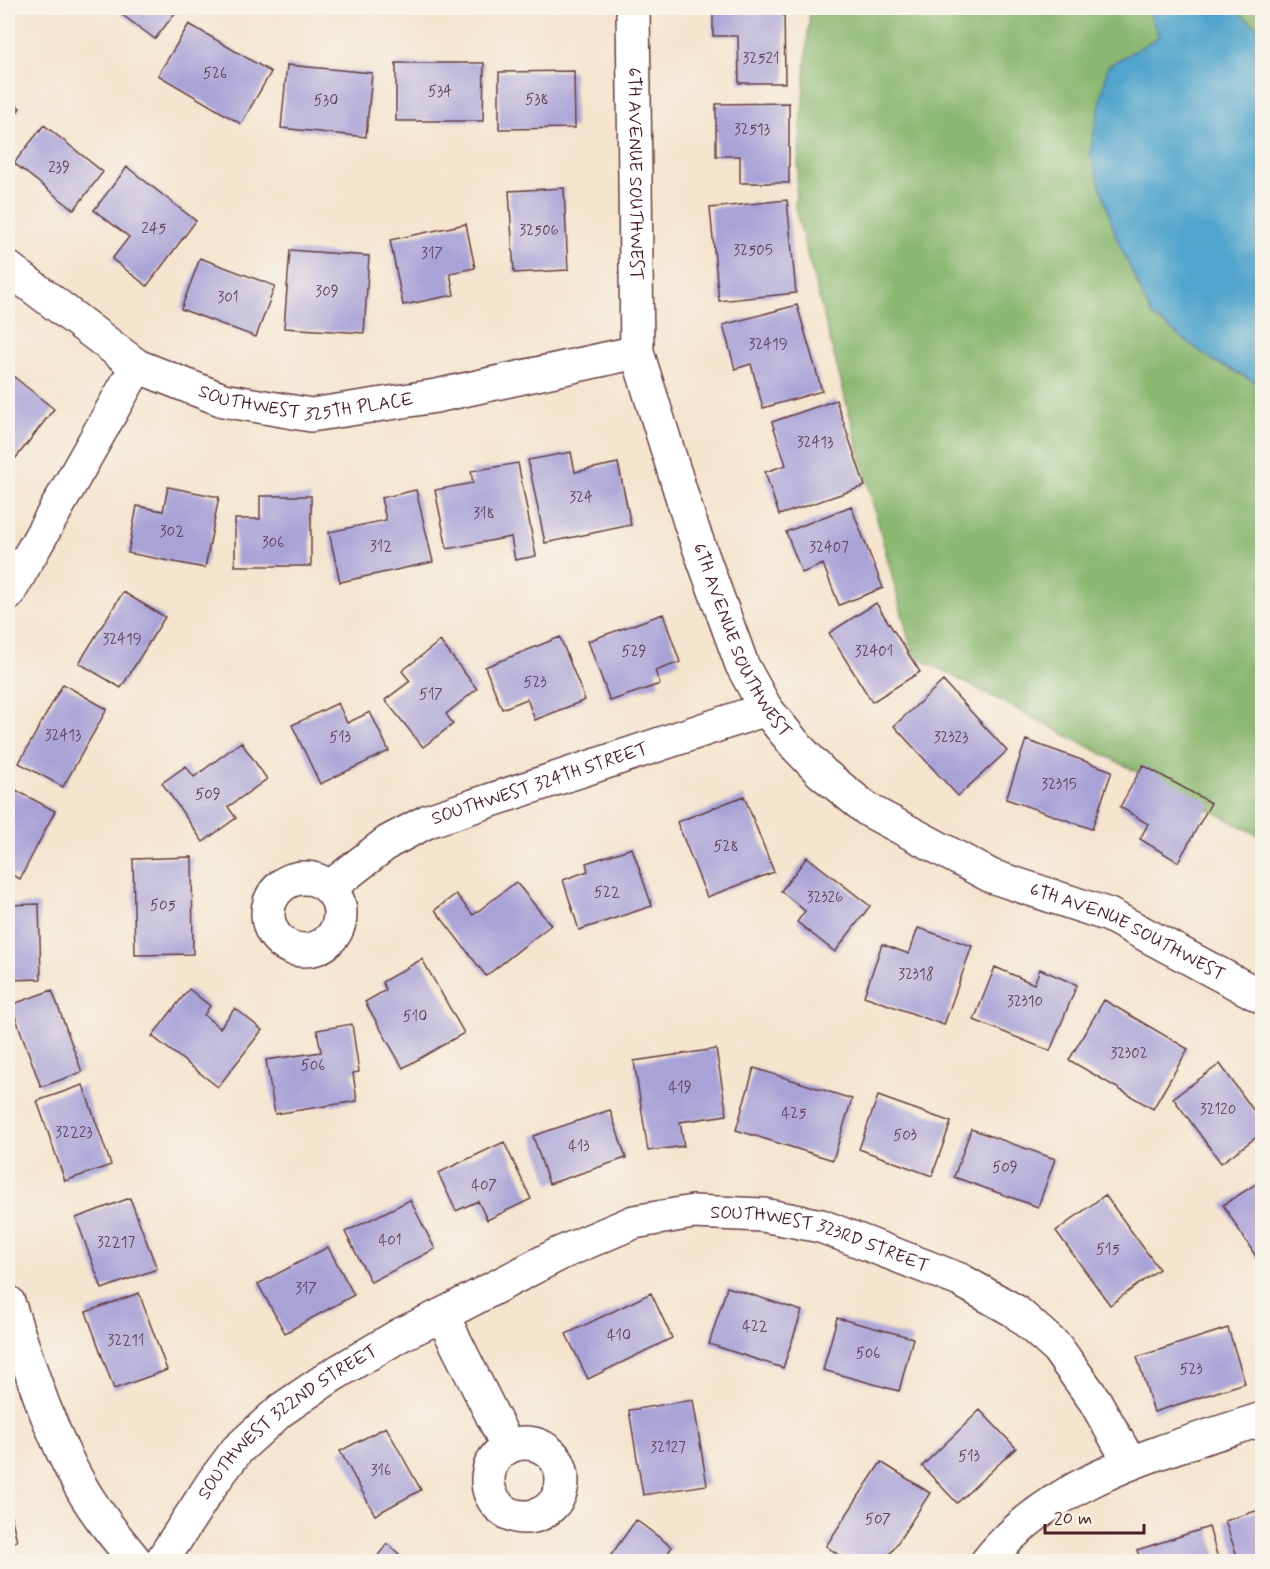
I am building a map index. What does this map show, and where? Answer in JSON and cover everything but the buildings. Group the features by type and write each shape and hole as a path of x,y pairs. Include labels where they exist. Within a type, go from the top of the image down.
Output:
{"street":[{"name":"6TH AVENUE SOUTHWEST","path":"633,8 638,352 690,522 742,664 766,709 822,773 868,810 991,876 1109,915 1263,997"},
{"name":"SOUTHWEST 325TH PLACE","path":"8,268 137,366 223,400 311,415 436,396 638,352"},
{"path":"8,594 137,366"},
{"name":"SOUTHWEST 324TH STREET","path":"330,888 388,842 428,821 766,709"},
{"name":"SOUTHWEST 323RD STREET","path":"442,1315 561,1253 634,1222 693,1212 763,1215 820,1226 960,1280 1015,1311 1057,1348 1095,1401 1130,1462"},
{"path":"8,1302 35,1385 56,1437 81,1488 107,1526 136,1562"},
{"path":"442,1315 508,1447"},
{"name":"SOUTHWEST 322ND STREET","path":"161,1562 213,1482 237,1450 281,1410 331,1376 400,1335 442,1315"},
{"path":"987,1562 1001,1544 1032,1516 1072,1490 1130,1462 1263,1419"}],"green space":[{"path":"810,8 1262,8 1262,837 913,655 795,207"}],"water":[{"path":"1148,8 1232,8 1262,30 1262,390 1260,384 1214,361 1152,316 1116,236 1090,153 1108,66 1159,37"}]}
